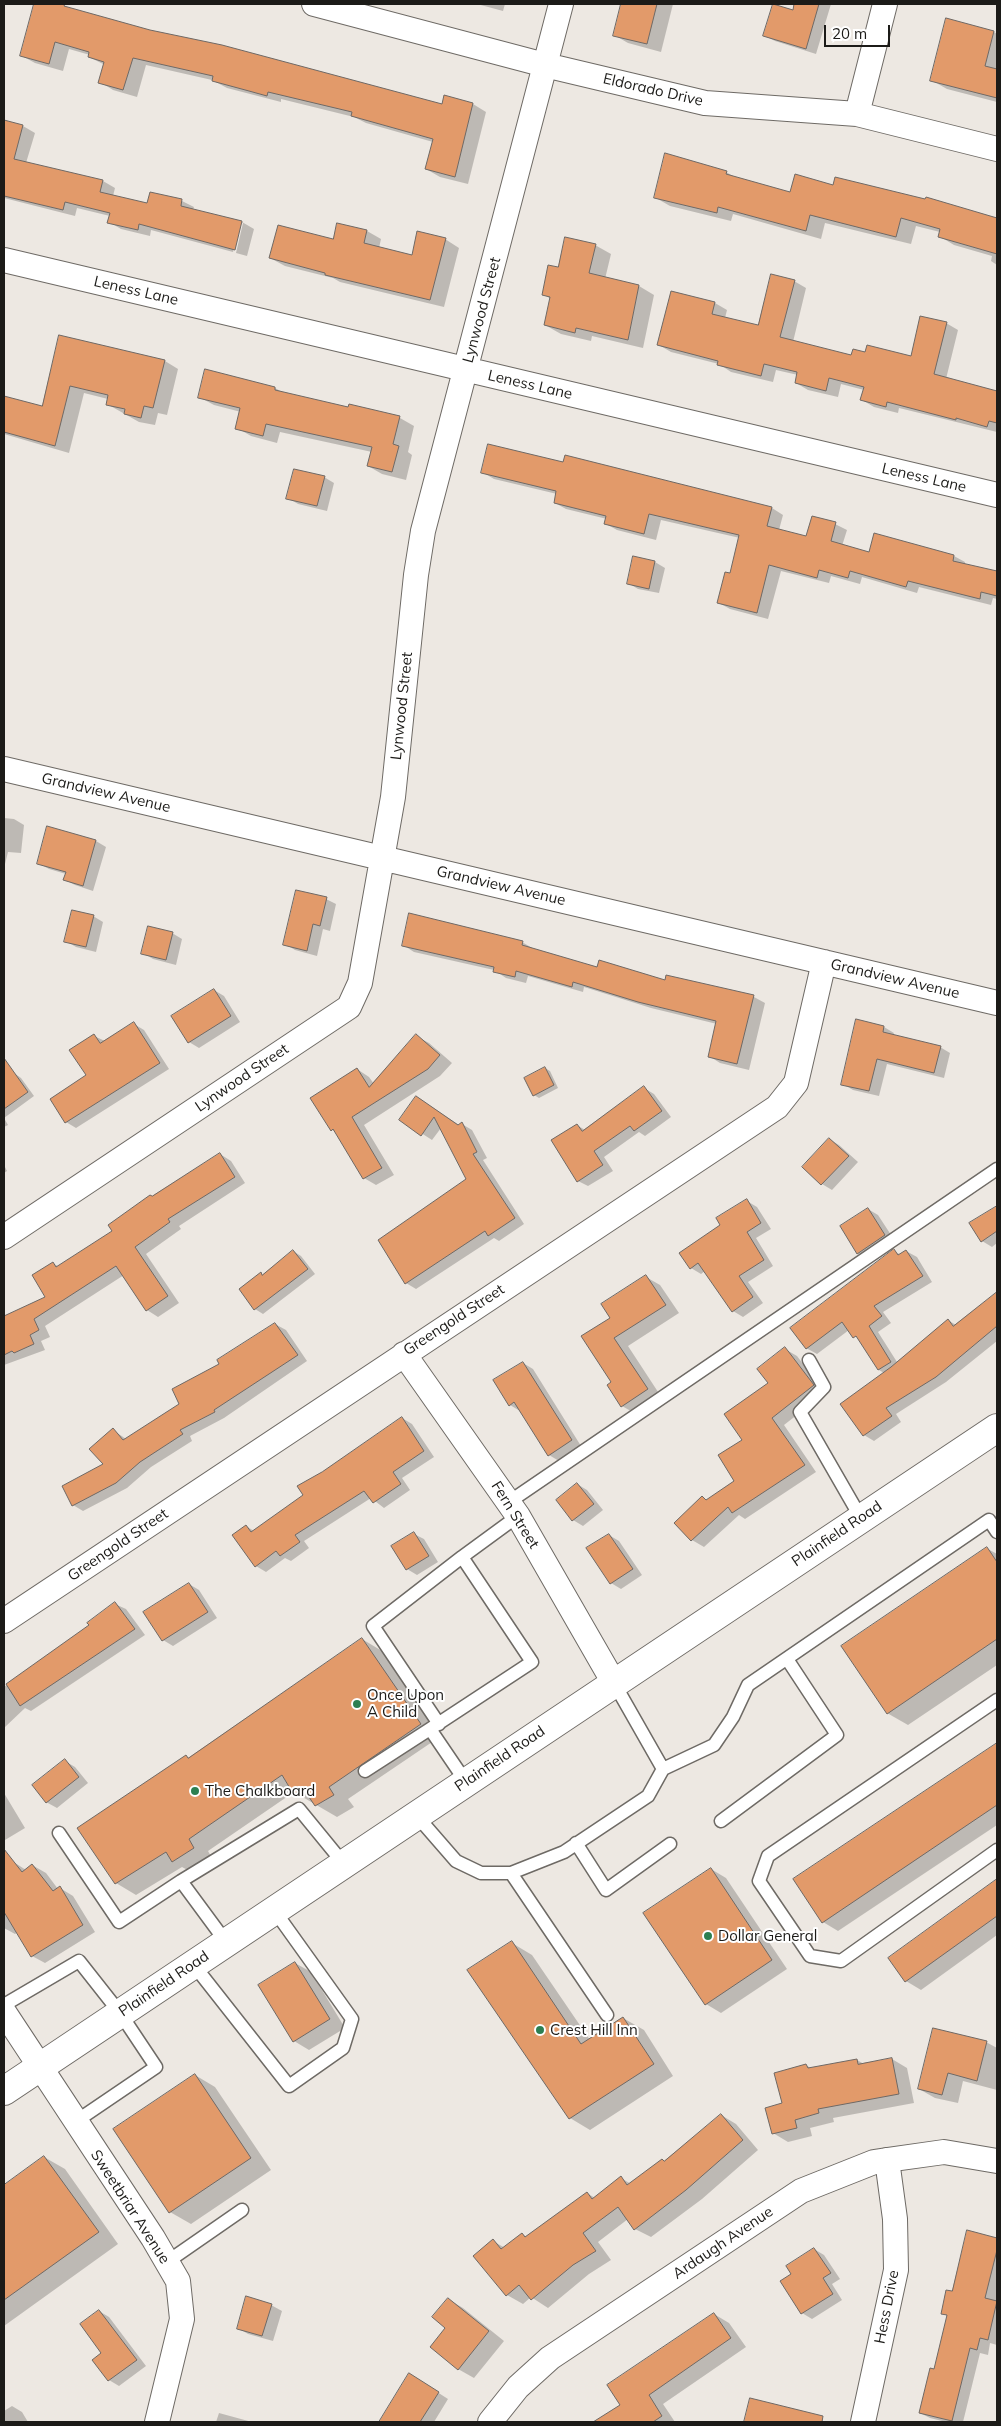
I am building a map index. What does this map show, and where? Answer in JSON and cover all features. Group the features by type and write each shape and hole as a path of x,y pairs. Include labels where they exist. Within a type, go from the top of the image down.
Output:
{"main road":[{"name":"Plainfield Road","path":"4,2091 997,1428"}],"street":[{"name":"Eldorado Drive","path":"314,4 545,65 705,103 857,114 997,150"},
{"name":"Lynwood Street","path":"4,1237 349,1007 360,983 393,797 416,575 423,531 561,4"},
{"path":"857,114 886,4"},
{"name":"Leness Lane","path":"4,260 997,495"},
{"name":"Grandview Avenue","path":"4,769 997,1003"},
{"name":"Greengold Street","path":"4,1621 777,1107 796,1083 824,962"},
{"name":"Fern Street","path":"404,1354 513,1509 614,1683"},
{"name":"Sweetbriar Avenue","path":"4,2012 178,2281 182,2319 157,2422"},
{"name":"Ardaugh Avenue","path":"490,2422 518,2387 550,2358 800,2191 874,2162 887,2160 944,2152 997,2161"},
{"name":"Hess Drive","path":"863,2422 896,2270 895,2219 887,2160"}],"lane":[{"path":"466,1782 373,1626 462,1557 513,1509 997,1169"},
{"path":"809,1360 824,1387 800,1412 861,1518"},
{"path":"416,1815 456,1861 481,1873 511,1873 564,1852 648,1796 664,1769 714,1744 733,1716 748,1685 989,1520 997,1532"},
{"path":"365,1771 532,1662 462,1557"},
{"path":"721,1821 837,1735 787,1659"},
{"path":"614,1683 664,1769"},
{"path":"997,1700 768,1856 759,1881 810,1956 841,1961 997,1850"},
{"path":"60,1833 119,1922 181,1881 299,1809 344,1864"},
{"path":"576,1843 606,1890 670,1844"},
{"path":"511,1873 607,2015"},
{"path":"181,1881 226,1942"},
{"path":"194,1964 289,2086 343,2048 352,2019 274,1910"},
{"path":"4,2005 79,1962 120,2013 156,2067 75,2122"},
{"path":"167,2262 242,2210"}],"building":[{"path":"34,4 65,4 64,6 150,30 222,45 442,104 444,95 473,103 455,177 425,169 433,139 351,116 352,112 268,92 267,96 212,81 213,76 133,58 123,90 98,83 104,62 88,57 89,52 55,42 49,64 20,56"},
{"path":"621,4 657,4 647,44 613,36"},
{"path":"773,4 793,10 794,4 819,4 806,49 763,36"},
{"path":"946,18 994,31 985,66 997,69 997,98 930,81"},
{"path":"4,120 23,125 14,159 103,180 100,192 147,203 150,192 182,199 181,206 242,221 235,250 139,224 138,230 107,223 110,213 65,202 63,210 4,196"},
{"path":"665,153 727,171 726,174 790,192 795,174 833,185 835,177 925,199 926,197 997,218 997,254 938,237 940,229 901,218 896,237 810,215 806,231 718,207 717,213 654,198"},
{"path":"337,223 367,230 364,243 412,255 417,231 446,238 430,300 325,275 325,273 269,258 278,225 333,239"},
{"path":"565,237 596,244 589,273 639,285 628,340 576,328 575,333 544,325 550,297 542,295 548,265 558,267"},
{"path":"771,274 795,280 780,337 851,355 853,349 865,352 867,345 911,356 920,316 947,322 934,374 997,391 997,423 989,421 987,427 887,402 886,407 860,400 864,387 829,378 826,391 795,383 797,372 764,364 761,376 717,365 718,361 657,345 671,291 715,302 712,314 758,325"},
{"path":"59,335 165,360 153,408 144,406 141,418 124,414 125,409 106,405 108,395 70,386 55,446 4,432 4,396 42,406"},
{"path":"205,369 275,387 275,390 348,407 349,404 400,416 393,444 399,446 392,472 367,466 372,447 266,424 263,436 235,429 240,408 198,398"},
{"path":"488,444 563,462 565,455 772,507 767,526 806,536 812,516 836,522 831,541 869,552 874,533 954,555 953,561 997,571 997,596 981,592 980,599 908,581 906,587 850,571 848,578 819,570 817,578 769,565 757,613 717,603 725,572 730,573 739,535 649,514 644,534 604,524 606,516 554,503 556,491 481,473"},
{"path":"294,469 325,476 317,506 286,499"},
{"path":"633,556 655,561 649,589 627,584"},
{"path":"47,826 96,840 83,886 63,880 66,872 37,864"},
{"path":"296,890 327,897 320,926 313,924 307,951 283,945"},
{"path":"72,910 94,915 86,947 64,942"},
{"path":"409,913 523,941 522,945 597,967 599,960 665,980 666,975 754,995 737,1064 708,1057 716,1021 638,1002 573,982 572,987 516,971 515,977 493,972 494,967 402,946"},
{"path":"148,926 173,932 166,960 141,954"},
{"path":"214,989 231,1016 188,1043 171,1016"},
{"path":"856,1019 884,1026 883,1032 941,1046 934,1073 877,1059 869,1091 841,1085"},
{"path":"134,1022 160,1063 65,1123 50,1099 86,1075 69,1050 94,1034 100,1043"},
{"path":"416,1034 440,1055 428,1069 352,1117 382,1168 363,1179 333,1129 331,1131 310,1098 357,1068 369,1087"},
{"path":"4,1058 28,1092 4,1109"},
{"path":"545,1067 554,1085 533,1096 524,1078"},
{"path":"644,1086 662,1111 634,1131 630,1126 594,1151 603,1165 577,1182 551,1140 577,1124 582,1131"},
{"path":"416,1096 458,1125 462,1122 477,1152 473,1154 515,1218 488,1236 485,1231 405,1284 378,1240 466,1179 434,1117 421,1136 399,1120"},
{"path":"829,1138 849,1156 821,1185 802,1167"},
{"path":"220,1153 235,1177 168,1219 170,1222 135,1247 168,1296 146,1311 116,1266 34,1319 39,1330 30,1335 34,1344 14,1353 12,1351 4,1355 4,1316 45,1297 32,1275 53,1262 56,1267 112,1231 108,1225 150,1195 152,1196"},
{"path":"747,1199 761,1223 747,1232 764,1260 739,1276 753,1297 732,1312 698,1263 690,1269 679,1253 720,1225 716,1218"},
{"path":"997,1206 997,1231 981,1242 969,1223"},
{"path":"868,1208 885,1235 857,1254 840,1226"},
{"path":"894,1249 898,1255 906,1250 923,1276 874,1306 882,1316 869,1326 891,1362 878,1370 856,1336 853,1338 842,1322 806,1349 790,1328"},
{"path":"293,1250 308,1269 254,1310 239,1289 261,1272 262,1275"},
{"path":"646,1275 666,1305 614,1338 648,1389 621,1407 607,1385 611,1382 581,1336 610,1318 601,1304"},
{"path":"997,1292 997,1326 936,1377 886,1408 892,1416 863,1436 840,1404 891,1367 948,1319 953,1326"},
{"path":"275,1323 298,1355 214,1410 215,1412 180,1430 183,1434 140,1462 116,1483 72,1506 62,1486 103,1464 89,1449 113,1428 123,1440 179,1404 172,1389 219,1364 217,1360"},
{"path":"785,1347 814,1385 772,1418 805,1465 732,1513 728,1507 691,1541 674,1523 702,1496 706,1500 734,1481 718,1455 742,1440 724,1414 768,1383 757,1369"},
{"path":"523,1362 572,1440 548,1456 514,1402 509,1406 493,1380"},
{"path":"402,1417 424,1451 393,1472 401,1484 373,1503 364,1491 295,1535 300,1542 280,1556 276,1551 255,1567 232,1535 246,1525 251,1532 303,1495 297,1486 322,1472"},
{"path":"577,1483 594,1504 572,1521 556,1500"},
{"path":"414,1532 429,1556 406,1570 391,1546"},
{"path":"609,1534 633,1569 610,1584 586,1548"},
{"path":"987,1547 997,1562 997,1639 887,1714 841,1646"},
{"path":"189,1583 208,1612 162,1641 143,1612"},
{"path":"115,1602 135,1629 20,1706 6,1684 89,1625 87,1623"},
{"name":"The Chalkboard","path":"362,1638 421,1724 329,1787 334,1795 315,1806 303,1788 294,1795 282,1775 189,1839 194,1848 172,1862 166,1852 115,1884 77,1828 186,1755 188,1758"},
{"path":"997,1743 997,1805 822,1923 793,1879"},
{"path":"65,1759 79,1777 46,1803 32,1785"},
{"path":"4,1849 22,1872 32,1864 53,1891 60,1886 83,1925 31,1957 4,1912"},
{"name":"Dollar General","path":"711,1868 772,1960 705,2005 643,1913"},
{"path":"997,1879 997,1916 905,1982 888,1958"},
{"name":"Crest Hill Inn","path":"512,1941 581,2044 623,2017 654,2064 569,2119 467,1970"},
{"path":"295,1962 330,2019 293,2042 258,1985"},
{"path":"933,2028 987,2041 977,2081 948,2073 942,2095 918,2089"},
{"path":"892,2058 899,2094 818,2109 819,2113 795,2120 797,2128 772,2134 765,2108 782,2103 774,2073 806,2064 808,2068 857,2059 858,2064"},
{"path":"195,2074 251,2158 169,2213 113,2129"},
{"path":"721,2114 743,2140 686,2190 634,2230 618,2207 583,2233 596,2251 573,2265 531,2300 519,2285 506,2296 473,2256 493,2239 501,2249 522,2233 525,2237 587,2192 592,2199 621,2176 627,2185 662,2159 664,2161"},
{"path":"44,2156 99,2232 4,2300 4,2185"},
{"path":"967,2230 997,2238 997,2250 985,2298 997,2301 988,2340 980,2338 977,2350 970,2348 952,2421 919,2413 930,2368 934,2369 947,2315 941,2314 946,2290 952,2291"},
{"path":"814,2248 831,2273 823,2278 833,2294 801,2314 780,2281 791,2274 786,2266"},
{"path":"246,2296 272,2304 262,2336 237,2329"},
{"path":"448,2298 489,2331 458,2370 430,2347 445,2328 432,2317"},
{"path":"99,2310 137,2360 108,2381 92,2360 101,2353 80,2324"},
{"path":"714,2313 731,2338 649,2395 662,2416 653,2422 593,2422 620,2405 607,2385"},
{"path":"409,2373 439,2392 420,2422 379,2422"},
{"path":"750,2398 823,2416 822,2422 744,2422"}],"place":[{"name":"Once Upon A Child","path":"357,1704"},
{"name":"The Chalkboard","path":"195,1791"},
{"name":"Dollar General","path":"708,1936"},
{"name":"Crest Hill Inn","path":"540,2030"}]}
